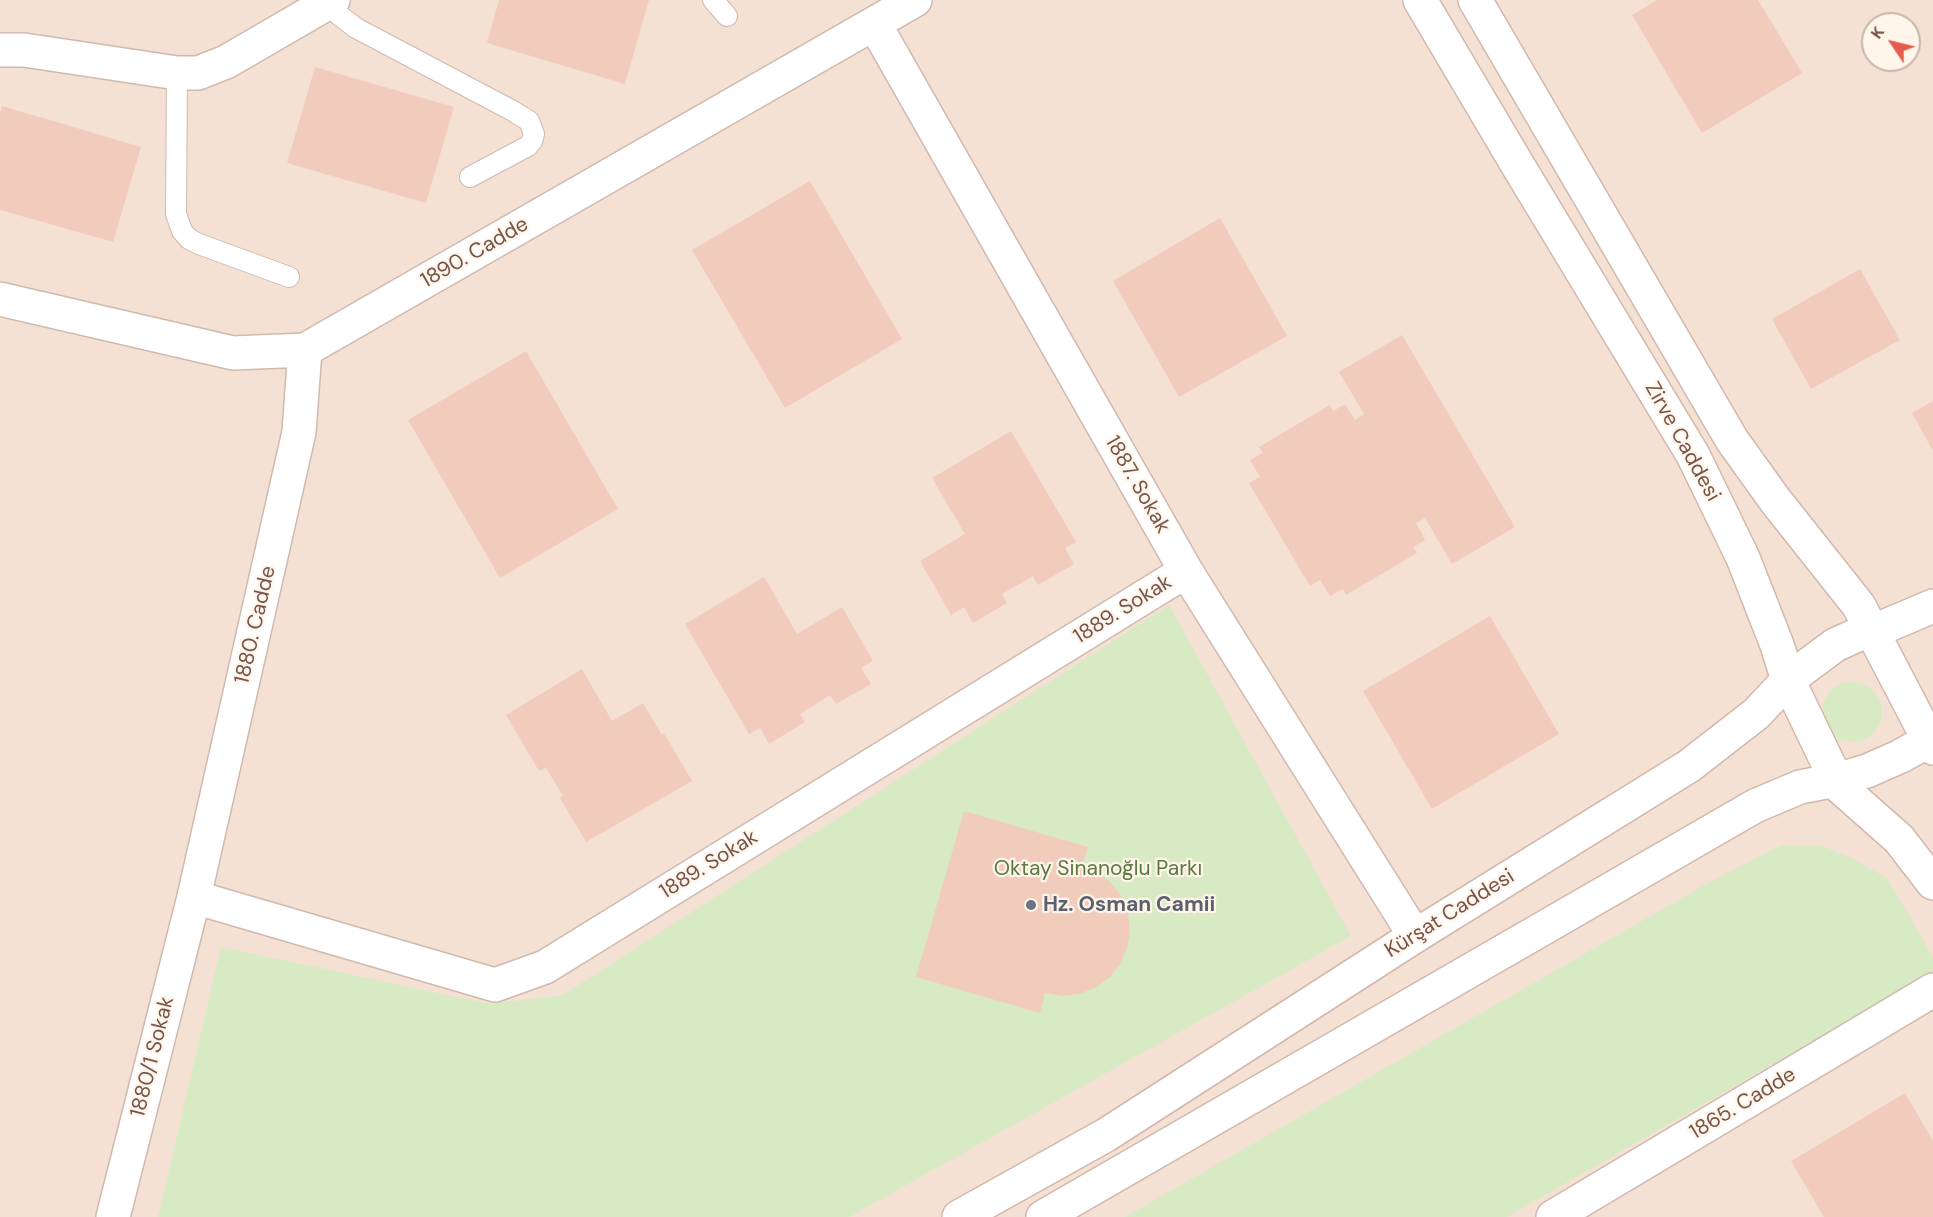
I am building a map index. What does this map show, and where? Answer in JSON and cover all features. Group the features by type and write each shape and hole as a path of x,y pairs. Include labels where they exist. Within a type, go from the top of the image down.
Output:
{"street":[{"name":"1890. Cadde","path":"0,299 233,354 305,350 915,0"},
{"name":"Zirve Caddesi","path":"1420,0 1693,454 1743,558 1788,680 1839,786 1899,839 1933,883"},
{"name":"Zirve Caddesi","path":"1475,0 1732,440 1775,500 1859,606 1932,742"},
{"path":"0,50 24,50 177,73 198,73 226,62 331,1"},
{"name":"1887. Sokak","path":"875,25 1186,571 1415,936"},
{"name":"1880. Cadde","path":"194,897 299,432 305,350"},
{"name":"1889. Sokak","path":"194,897 495,985 544,967 1186,571"},
{"name":"Kürşat Caddesi","path":"959,1217 1106,1136 1415,936 1689,766 1756,714 1788,680 1835,645 1933,606"},
{"path":"1043,1217 1755,806 1800,787 1836,780 1889,762 1932,742"},
{"name":"1880/1 Sokak","path":"113,1217 194,897"},
{"name":"1865. Cadde","path":"1553,1217 1586,1209 1933,990"}],"lane":[{"path":"713,0 727,16"},
{"path":"331,1 339,15 356,28 529,121 534,134 528,146 470,177"},
{"path":"177,73 176,214 182,231 198,244 289,277"}],"shaded area":[{"path":"0,0 1933,0 1933,1217 0,1217"}],"green space":[{"name":"Oktay Sinanoğlu Parkı","path":"1169,605 1351,936 849,1217 158,1217 221,947 490,1004 563,995"},
{"path":"1852,682 1869,687 1877,695 1882,712 1877,729 1869,737 1852,742 1835,737 1827,729 1822,712 1827,695 1835,687"},
{"path":"1782,845 1820,845 1851,858 1887,878 1933,957 1933,972 1507,1217 1125,1217 1710,882"}],"building":[{"path":"499,0 649,0 625,84 487,43"},
{"path":"1657,0 1758,0 1802,73 1702,133 1632,15"},
{"path":"315,67 454,107 426,203 287,163"},
{"path":"2,106 141,147 113,242 0,210 0,114"},
{"path":"810,181 902,339 785,408 692,250"},
{"path":"1220,218 1287,336 1179,397 1113,281"},
{"path":"1860,269 1900,340 1811,389 1772,319"},
{"path":"1402,335 1515,527 1452,564 1425,518 1416,523 1425,540 1413,547 1417,553 1346,595 1343,589 1330,596 1320,580 1310,586 1249,483 1260,477 1250,460 1263,453 1259,447 1330,405 1333,411 1345,404 1355,420 1364,414 1339,372"},
{"path":"526,351 618,509 500,578 408,420"},
{"path":"1933,401 1933,451 1912,413"},
{"path":"1011,431 1076,542 1065,548 1074,564 1038,585 1033,576 1002,594 1007,603 973,623 964,607 951,615 920,561 965,534 932,478"},
{"path":"764,577 797,634 842,607 873,661 861,668 871,684 836,704 830,695 800,714 805,722 769,744 760,728 749,734 685,624"},
{"path":"1490,616 1559,734 1432,809 1363,691"},
{"path":"582,669 612,721 643,703 662,735 664,733 692,781 586,842 560,798 563,796 546,768 539,771 506,715"},
{"name":"Hz. Osman Camii","path":"964,811 1088,847 1082,865 1098,872 1111,883 1122,897 1128,913 1130,931 1127,948 1120,964 1110,977 1095,988 1079,994 1062,996 1045,993 1040,1013 916,977"},
{"path":"1905,1093 1933,1141 1933,1217 1824,1217 1791,1161"}],"place":[{"name":"Hz. Osman Camii","path":"1031,905"}]}
